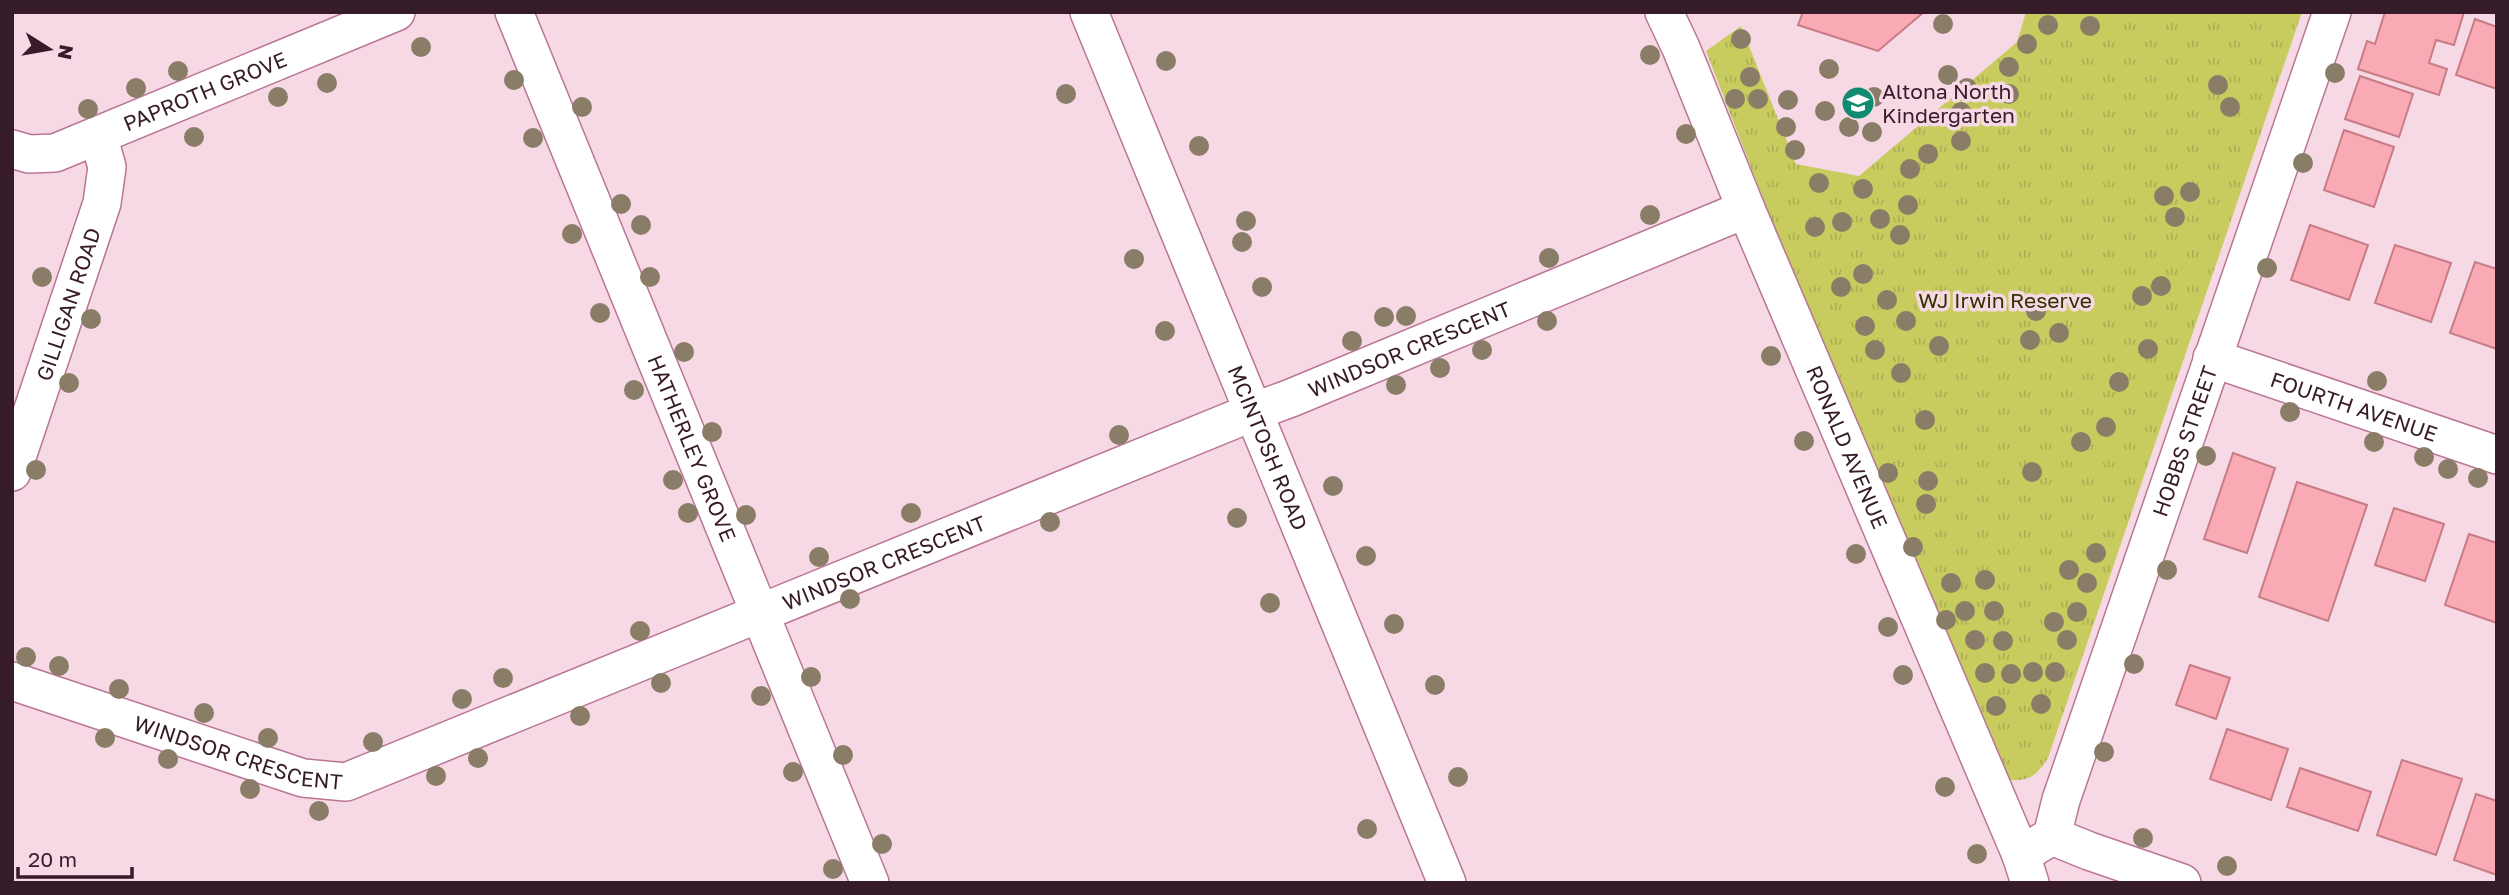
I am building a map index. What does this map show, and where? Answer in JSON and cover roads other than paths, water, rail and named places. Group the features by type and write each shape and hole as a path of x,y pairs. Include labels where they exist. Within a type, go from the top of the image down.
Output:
{"street":[{"name":"PAPROTH GROVE","path":"12,149 29,153 55,153 396,12"},
{"name":"HATHERLEY GROVE","path":"514,12 870,883"},
{"name":"MCINTOSH ROAD","path":"1089,12 1447,883"},
{"name":"RONALD AVENUE","path":"1664,12 2025,869"},
{"name":"HOBBS STREET","path":"2052,836 2061,800 2332,12"},
{"name":"GILLIGAN ROAD","path":"12,472 102,203 107,167 98,135"},
{"name":"WINDSOR CRESCENT","path":"12,681 303,778 346,782 1253,411 1292,398 1746,209"},
{"name":"FOURTH AVENUE","path":"2212,358 2497,455"},
{"path":"2025,869 2052,836 2089,852 2182,883"}],"place":[{"name":"Altona North Kindergarten","path":"1858,103"}],"park label":[{"name":"WJ Irwin Reserve","path":"2005,300"}]}
